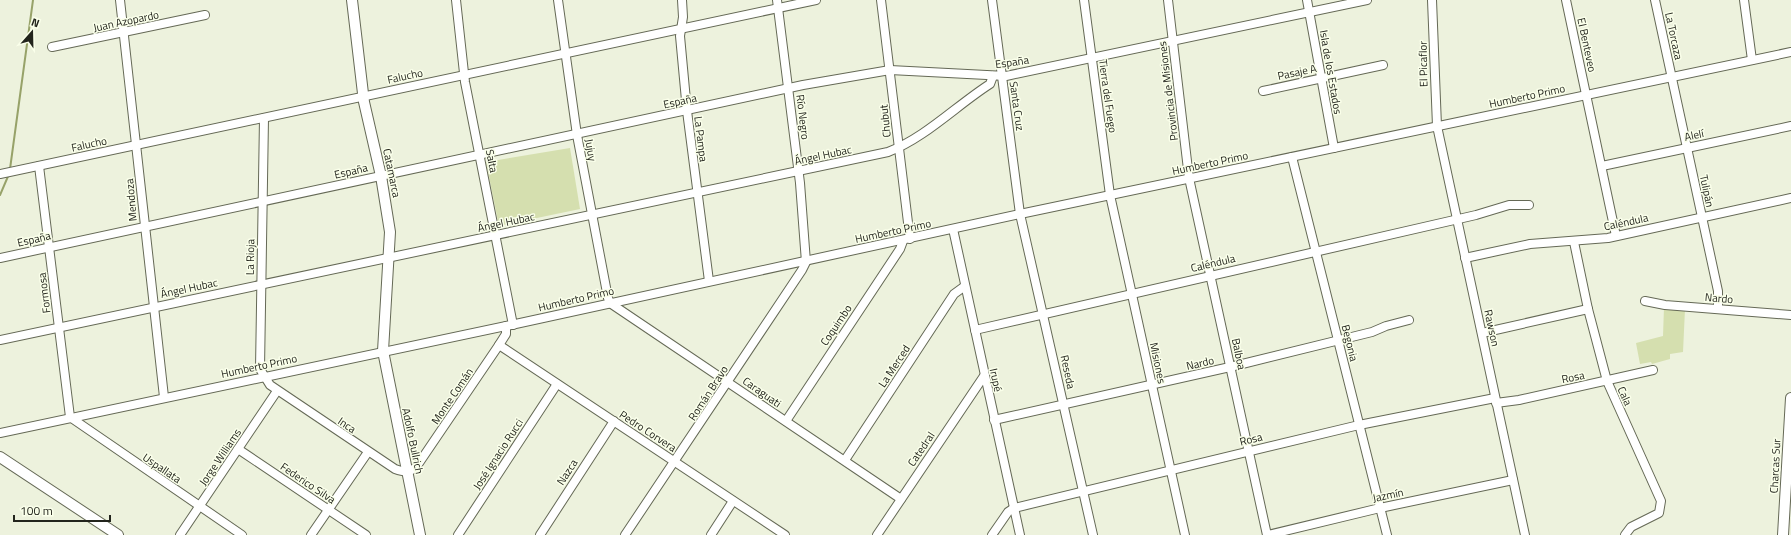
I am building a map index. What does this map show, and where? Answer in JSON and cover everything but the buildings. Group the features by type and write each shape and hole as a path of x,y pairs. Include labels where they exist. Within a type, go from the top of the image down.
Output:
{"street":[{"name":"Mendoza","path":"120,0 164,397"},
{"name":"Catamarca","path":"352,0 363,96 381,176 389,226 389,258 383,351"},
{"name":"Salta","path":"456,0 465,74 496,235 509,326"},
{"name":"Jujuy","path":"558,0 577,135 610,303"},
{"name":"La Pampa","path":"682,0 683,17 680,36 687,111 709,281"},
{"name":"Falucho","path":"0,174 681,29 778,4 816,0"},
{"name":"Chubut","path":"881,0 899,148 907,240"},
{"name":"Santa Cruz","path":"992,0 997,76 1020,214"},
{"name":"Tierra del Fuego","path":"1084,0 1110,195"},
{"name":"Provincia de Misiones","path":"1168,0 1190,178"},
{"name":"Isla de los Estados","path":"1307,0 1334,148"},
{"name":"España","path":"0,258 788,89 890,70 997,76 1091,58 1367,0"},
{"name":"El Picaflor","path":"1432,0 1437,126"},
{"name":"El Benteveo","path":"1566,0 1586,95"},
{"name":"La Torcaza","path":"1655,0 1672,77"},
{"path":"1744,0 1752,60"},
{"name":"Río Negro","path":"778,4 798,171 806,262"},
{"name":"Juan Azopardo","path":"52,47 205,15"},
{"name":"Humberto Primo","path":"0,433 164,397 509,326 709,281 907,240 1020,214 1791,52"},
{"name":"Pasaje A","path":"1263,91 1383,65"},
{"name":"Ángel Hubac","path":"0,340 496,235 698,194 888,152 899,148 990,84 997,76"},
{"name":"Tulipán","path":"1672,77 1718,291 1718,309"},
{"path":"1586,95 1616,236"},
{"name":"La Rioja","path":"263,377 260,369 260,285 264,118"},
{"name":"Rawson","path":"1437,126 1525,535"},
{"name":"Alelí","path":"1602,166 1791,126"},
{"name":"Begonia","path":"1292,157 1387,535"},
{"name":"Formosa","path":"39,166 70,417"},
{"name":"Balboa","path":"1190,178 1248,451 1268,535"},
{"name":"Misiones","path":"1110,195 1185,535"},
{"name":"Caléndula","path":"1465,258 1530,244 1552,241 1574,242 1616,236 1791,198"},
{"name":"Caléndula","path":"975,330 1457,219 1509,205 1529,205"},
{"name":"Reseda","path":"1020,214 1093,535"},
{"name":"Irupé","path":"953,229 1020,535"},
{"name":"Coquimbo","path":"786,421 907,240"},
{"name":"Cala","path":"1574,242 1588,309 1607,381 1661,501 1659,513 1631,527 1625,535"},
{"name":"Román Bravo","path":"625,535 675,462 806,262"},
{"name":"La Merced","path":"845,460 954,294 965,286"},
{"name":"Nardo","path":"1645,301 1665,305 1791,315"},
{"name":"Caraguati","path":"610,303 901,499"},
{"path":"1482,332 1588,309"},
{"name":"Nardo","path":"994,420 1230,367 1338,341 1410,320"},
{"name":"Monte Comán","path":"408,473 419,463 499,345 509,326"},
{"name":"Pedro Corvera","path":"499,345 785,535"},
{"name":"Adolfo Bullrich","path":"383,351 420,535"},
{"name":"Rosa","path":"1014,508 1359,425 1496,401 1519,400 1653,370"},
{"name":"Catedral","path":"877,535 984,376"},
{"path":"263,377 277,391"},
{"name":"José Ignacio Rucci","path":"458,535 557,384"},
{"name":"Inca","path":"277,391 395,469 408,473"},
{"name":"Jorge Williams","path":"180,535 277,391"},
{"name":"Charcas Sur","path":"1783,535 1789,478 1791,398"},
{"name":"Uspallata","path":"70,417 242,535"},
{"name":"Nazca","path":"540,535 614,421"},
{"name":"Federico Silva","path":"238,449 366,535"},
{"path":"311,535 368,452"},
{"path":"0,457 118,535"},
{"name":"Jazmín","path":"1268,535 1380,508 1513,480"},
{"path":"712,535 733,501"},
{"path":"992,535 1008,512 1014,508"}],"green space":[{"path":"570,148 580,209 499,226 486,162"},
{"path":"1664,307 1685,309 1683,352 1670,354 1670,359 1652,364 1651,362 1640,364 1636,343 1663,336"}],"waterway":[{"path":"10,169 33,0"},
{"path":"0,195 9,174"}]}
